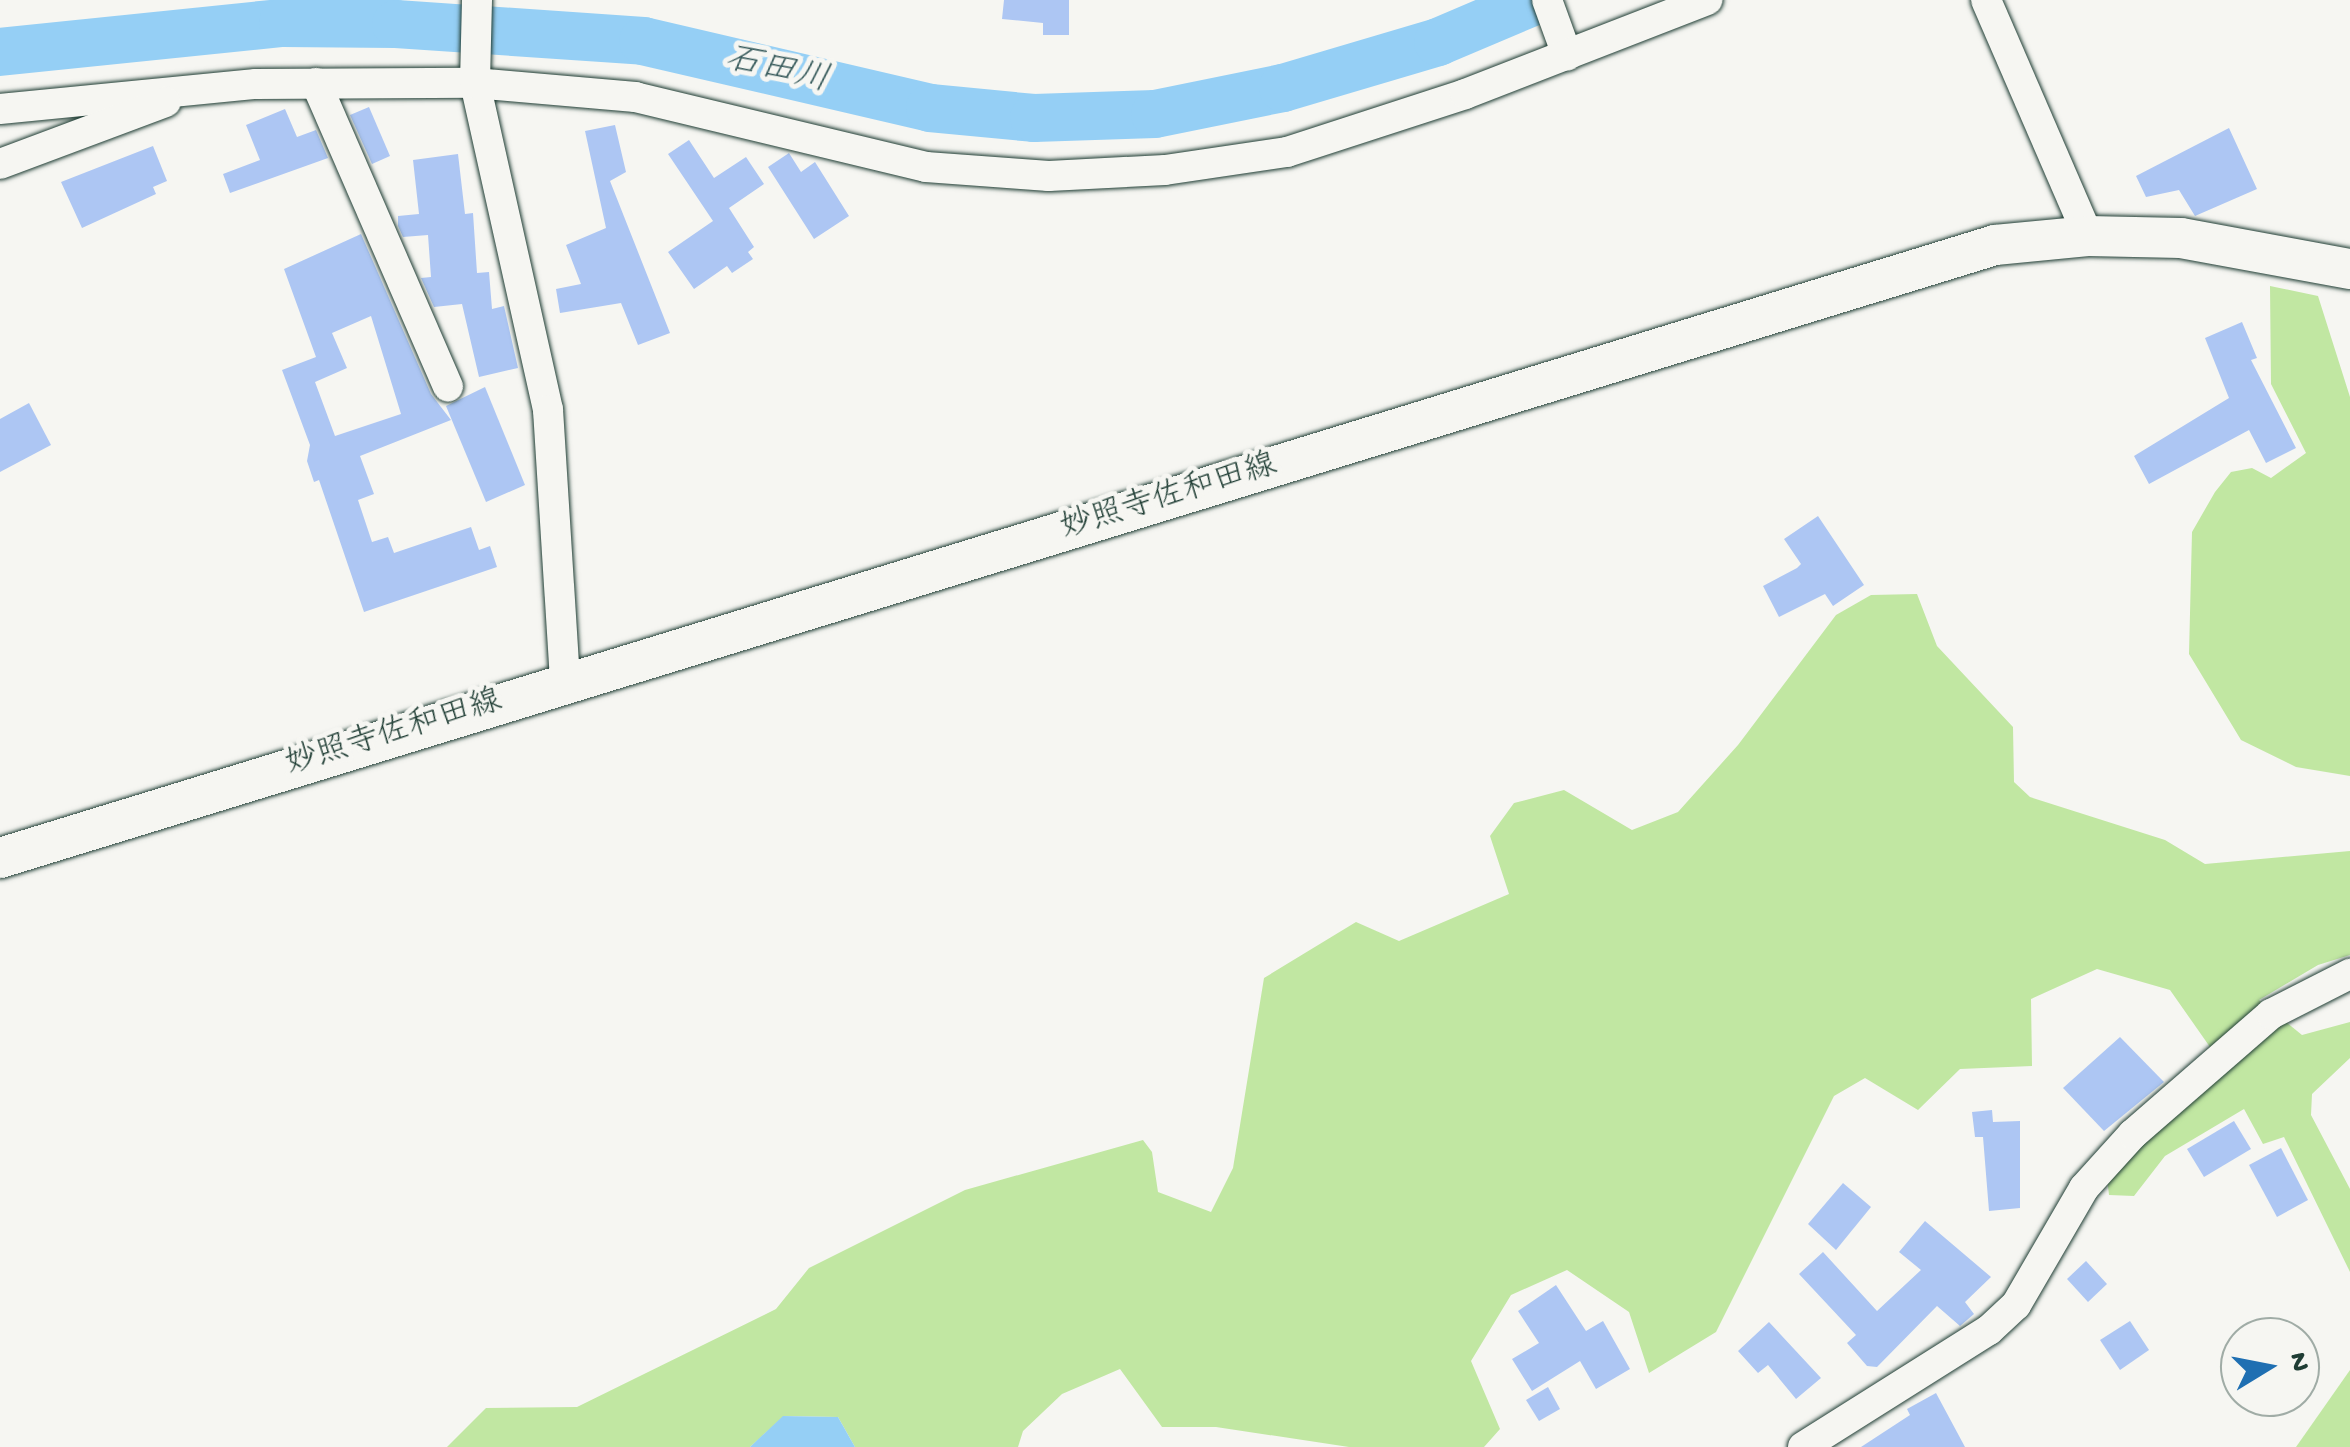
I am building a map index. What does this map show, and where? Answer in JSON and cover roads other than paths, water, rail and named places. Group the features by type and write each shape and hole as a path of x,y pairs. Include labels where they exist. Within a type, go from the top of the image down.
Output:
{"main road":[{"name":"妙照寺佐和田線","path":"0,858 565,680 1994,245 2088,236 2181,238 2350,269"}],"street":[{"path":"477,0 475,75 548,410 565,680"},
{"path":"1547,0 1564,46"},
{"path":"0,109 199,89 475,75 634,97 926,167 1050,176 1165,170 1287,152 1564,46 1707,0"},
{"path":"1986,0 2088,236"},
{"path":"316,83 448,386"},
{"path":"0,164 199,89"},
{"path":"1803,1447 1989,1330 2016,1305 2084,1188 2133,1134 2271,1014 2350,974"}],"water":[{"path":"783,1416 838,1417 855,1447 750,1447"}],"waterway":[{"name":"石田川","path":"0,52 283,23 396,24 643,41 930,108 1034,118 1155,114 1283,88 1438,42 1537,0"}]}
